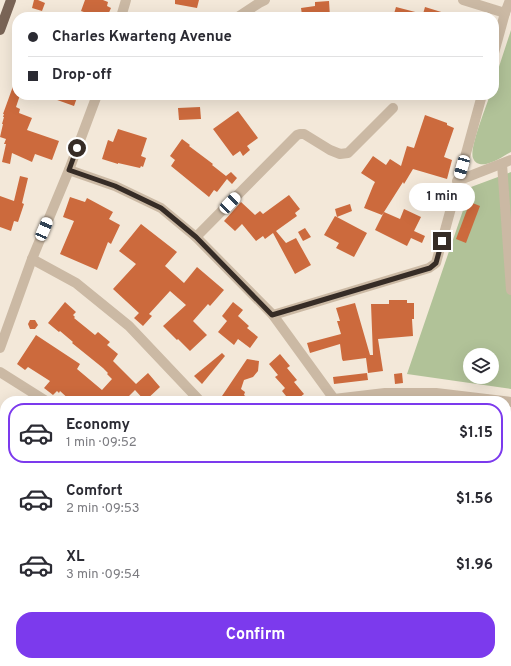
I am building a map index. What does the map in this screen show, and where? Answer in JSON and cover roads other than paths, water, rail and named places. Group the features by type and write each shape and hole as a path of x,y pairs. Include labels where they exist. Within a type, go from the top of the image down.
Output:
{"main road":[{"path":"0,30 11,0"}],"street":[{"path":"122,12 126,0"},
{"path":"245,12 265,0"},
{"path":"463,0 505,13"},
{"path":"499,35 510,0"},
{"path":"0,348 32,259 69,170 94,100"},
{"path":"272,315 430,268 436,263 481,100"},
{"path":"196,237 297,135 304,134 330,150 340,154 348,153 393,108"},
{"path":"457,182 507,162 511,290"},
{"path":"69,170 115,186 161,208 196,237 272,315 328,396"},
{"path":"32,259 76,283 129,326 195,396"},
{"path":"0,372 38,396"},
{"path":"362,396 385,393 436,393 461,396"}]}
